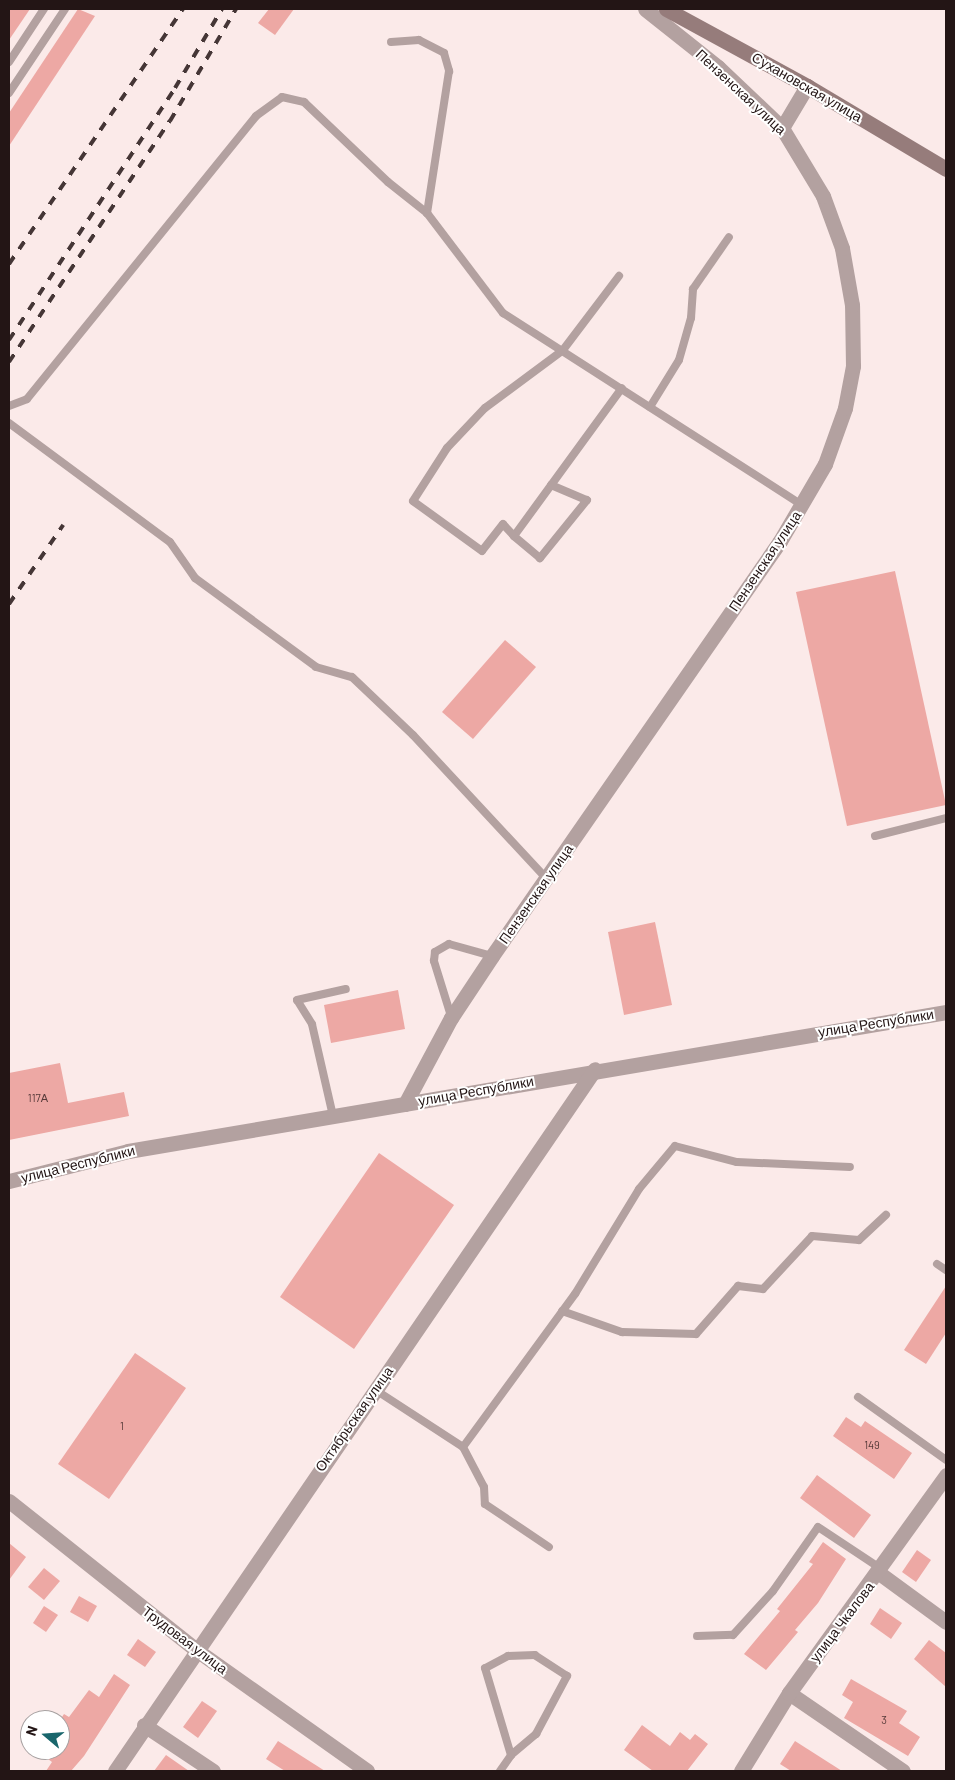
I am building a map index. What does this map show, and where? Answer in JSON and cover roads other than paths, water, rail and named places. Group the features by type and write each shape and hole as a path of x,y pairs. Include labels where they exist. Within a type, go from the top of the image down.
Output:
{"street":[{"name":"Пензенская улица","path":"405,1104 451,1018 492,956 547,879 802,505 825,464 845,408 853,366 852,306 842,248 823,196 782,128 718,66 645,9"},
{"name":"Сухановская улица","path":"666,9 807,86 946,168"},
{"path":"782,128 807,86"},
{"name":"улица Республики","path":"9,1181 128,1151 405,1104 596,1069 946,1012"},
{"name":"Октябрьская улица","path":"115,1771 196,1649 596,1069"},
{"name":"улица Чкалова","path":"741,1771 790,1693 880,1571 946,1476"},
{"name":"Трудовая улица","path":"9,1501 196,1649 367,1771"},
{"path":"880,1571 946,1622"},
{"path":"790,1693 902,1771"},
{"path":"144,1725 213,1771"}],"lane":[{"path":"9,62 44,9"},
{"path":"9,94 65,9"},
{"path":"391,42 419,40 444,53 449,71 426,213"},
{"path":"9,406 27,399 256,116 282,97 304,102 388,182 426,213 503,312 802,505"},
{"path":"650,407 679,360 691,318 693,289 729,237"},
{"path":"551,485 587,500 540,558 503,524 482,551 413,501 447,448 485,408 563,350 619,276"},
{"path":"514,536 622,388"},
{"path":"9,423 170,542 202,584 316,667 352,677 413,735 547,879"},
{"path":"875,836 946,818"},
{"path":"451,1018 434,961 436,952 449,944 492,956"},
{"path":"333,1116 312,1024 297,1000 346,989"},
{"path":"463,1447 562,1311 639,1189 675,1146 738,1162 850,1167"},
{"path":"562,1311 622,1332 696,1334 738,1286 763,1289 812,1236 859,1240 886,1215"},
{"path":"937,1264 946,1270"},
{"path":"374,1390 463,1447 484,1487 485,1504 549,1547"},
{"path":"858,1397 946,1460"},
{"path":"697,1636 734,1635 773,1591 818,1527 880,1571"},
{"path":"500,1771 511,1755 536,1734 567,1676 534,1655 508,1656 485,1668 511,1755"}],"railway":[{"path":"9,264 183,9"},
{"path":"9,340 175,88 222,9"},
{"path":"9,362 170,121 236,9"},
{"path":"9,604 63,525"}]}
